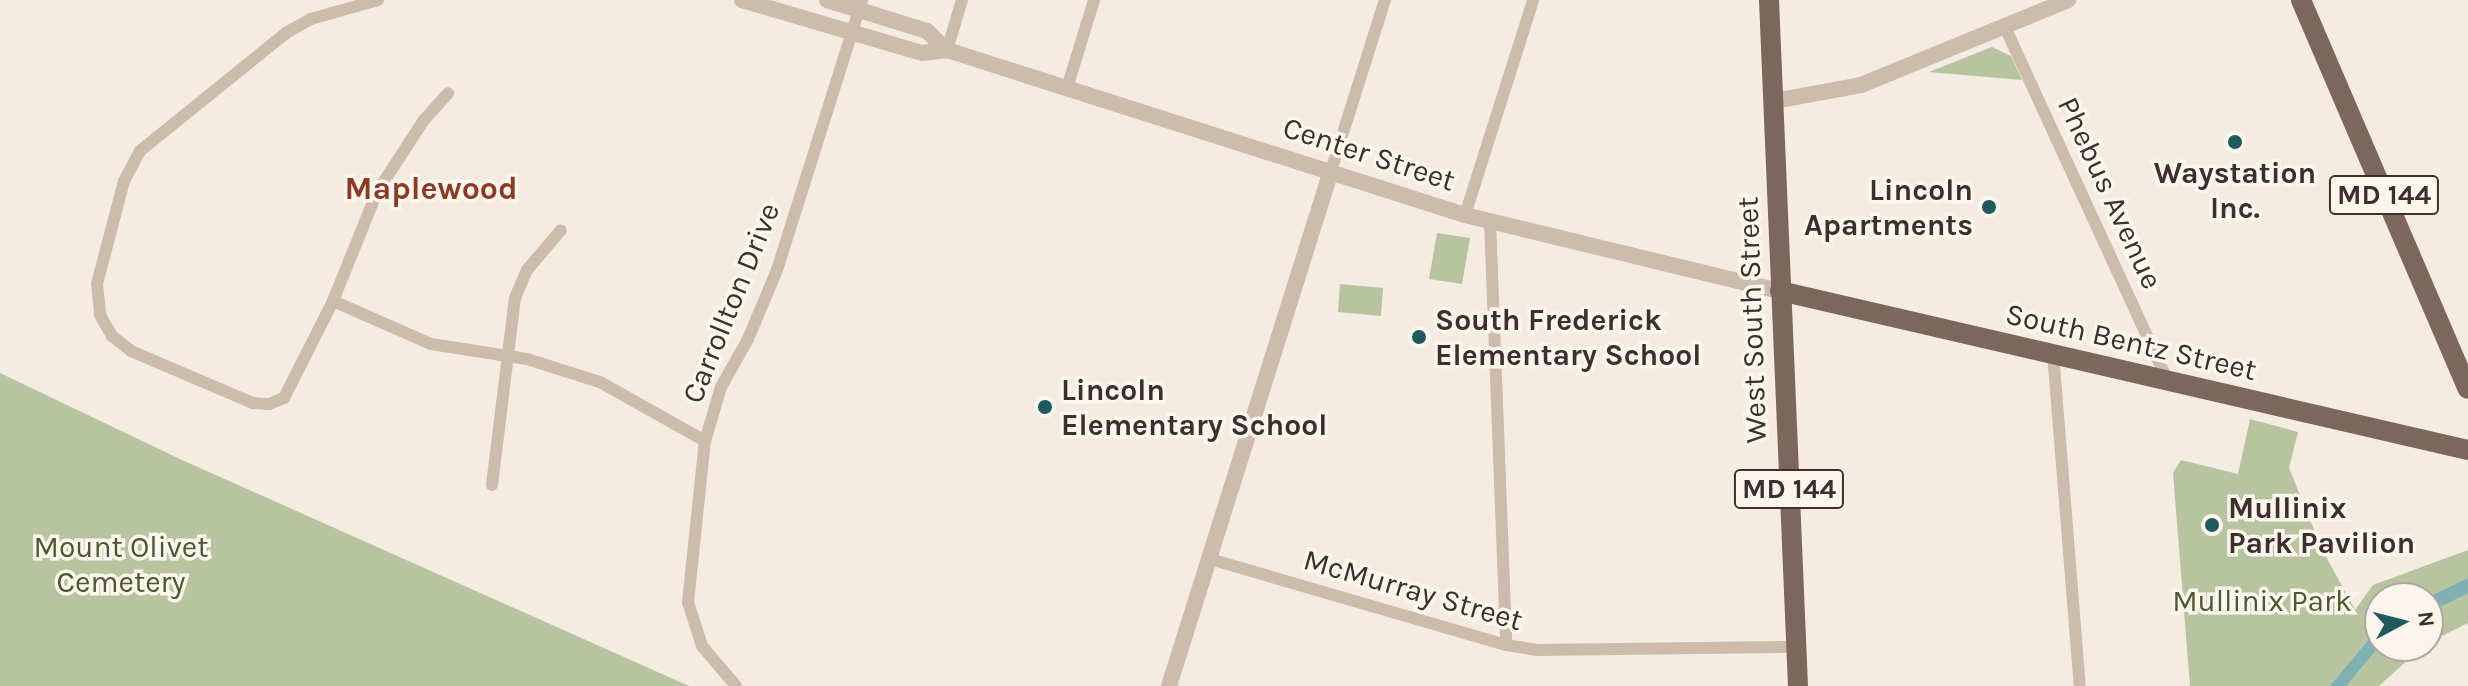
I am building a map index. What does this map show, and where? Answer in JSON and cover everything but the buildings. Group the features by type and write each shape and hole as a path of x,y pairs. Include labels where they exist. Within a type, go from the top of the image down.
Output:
{"main road":[{"name":"West South Street","path":"1769,0 1798,686"},
{"name":"MD 144","path":"2301,0 2468,389"},
{"name":"South Bentz Street","path":"1780,291 2468,450"}],"street":[{"path":"378,0 311,19 286,33 147,143 133,160 124,181 97,284 100,315 107,329 124,347 263,405 279,401 291,389 333,301 377,192 424,120 448,93"},
{"name":"Center Street","path":"742,0 922,53 947,50 1465,215 1780,291"},
{"name":"Center Street","path":"827,0 860,5 927,31 947,50"},
{"path":"947,50 962,0"},
{"path":"1067,88 1094,0"},
{"path":"1169,686 1385,0"},
{"path":"1465,215 1533,0"},
{"path":"1774,101 1861,85 2068,0"},
{"name":"Carrollton Drive","path":"736,686 710,660 695,632 687,586 705,441 721,387 748,339 777,270 860,5"},
{"name":"Phebus Avenue","path":"2004,25 2169,383"},
{"path":"1490,221 1506,645"},
{"path":"492,485 505,355 515,298 527,270 561,230"},
{"path":"333,301 409,338 505,355 600,382 705,441"},
{"path":"2053,353 2080,686"},
{"name":"McMurray Street","path":"1210,559 1506,645 1538,650 1796,647"}],"green space":[{"path":"1992,47 2011,56 2022,80 1929,72"},
{"path":"1437,233 1470,238 1462,284 1429,279"},
{"path":"1340,284 1383,288 1381,316 1338,312"},
{"name":"Mount Olivet Cemetery","path":"0,373 182,460 689,686 0,686"},
{"name":"Mullinix Park","path":"2250,419 2298,432 2289,468 2322,549 2355,610 2364,598 2364,662 2405,662 2379,686 2190,686 2173,473 2181,460 2238,474"},
{"name":"Mullinix Park","path":"2468,550 2468,623 2444,635 2444,582 2381,582"}],"water":[{"path":"2468,578 2468,593 2444,605 2444,590"},
{"path":"2364,645 2366,662 2346,686 2330,686"}],"place":[{"name":"Waystation Inc.","path":"2235,142"},
{"name":"Lincoln Apartments","path":"1989,207"},
{"name":"South Frederick Elementary School","path":"1419,337"},
{"name":"Lincoln Elementary School","path":"1045,407"},
{"name":"Mullinix Park Pavilion","path":"2212,525"}],"district":[{"name":"Maplewood","path":"431,189"}]}
